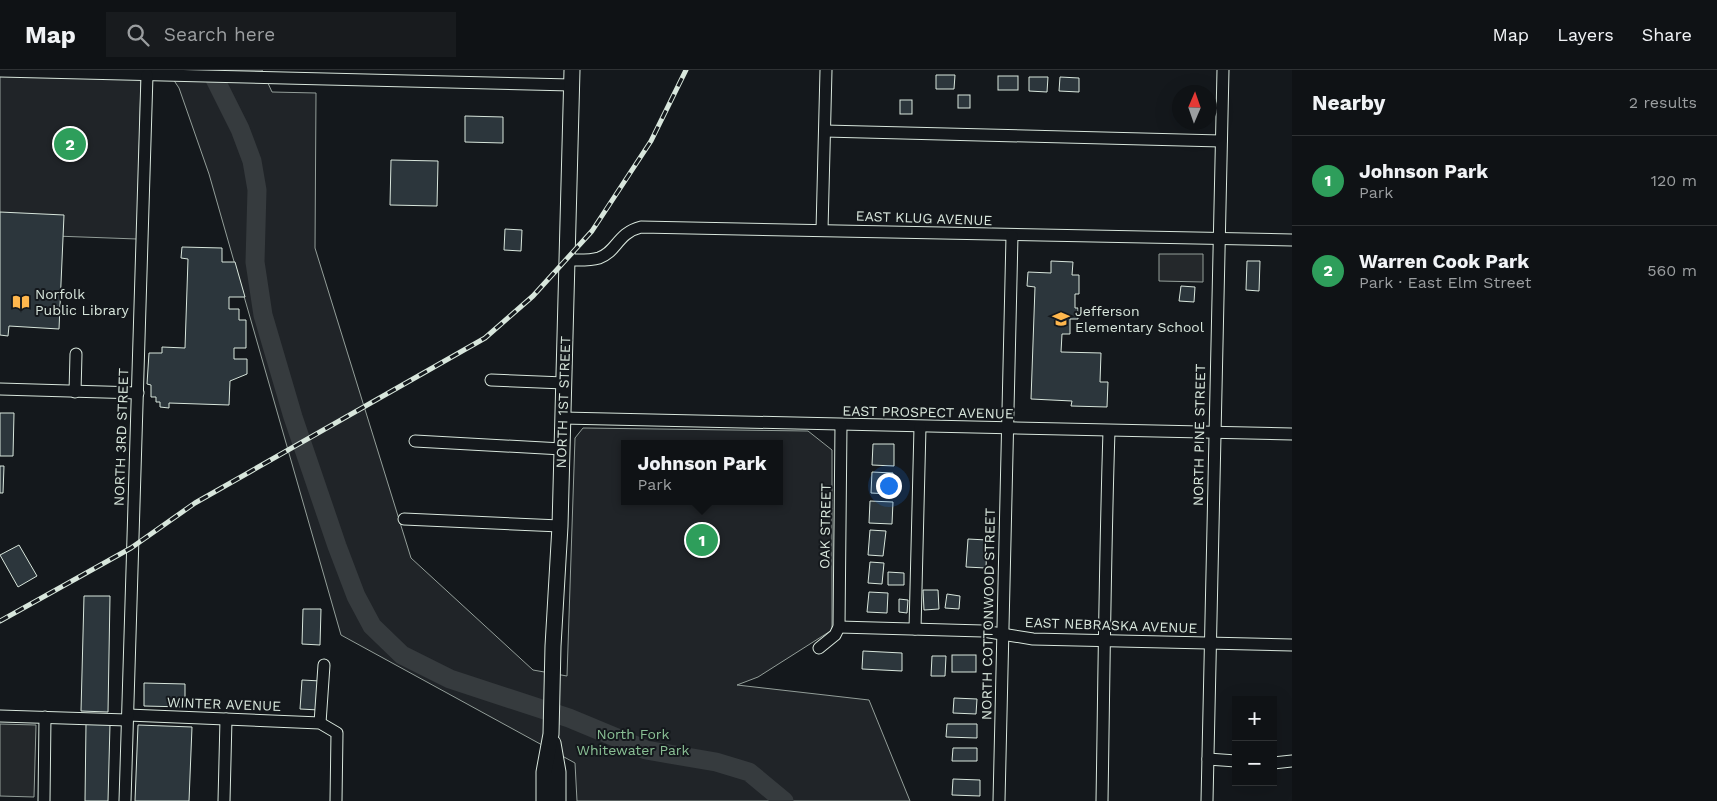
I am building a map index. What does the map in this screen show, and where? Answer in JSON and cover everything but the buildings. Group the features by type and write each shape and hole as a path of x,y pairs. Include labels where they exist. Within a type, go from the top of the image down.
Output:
{"main road":[{"name":"NORTH 1ST STREET","path":"544,801 544,772 551,734 560,526 572,78"},
{"name":"NORTH 1ST STREET","path":"551,734 558,772 558,801"}],"street":[{"path":"489,70 489,82"},
{"path":"822,230 826,70"},
{"name":"NORTH PINE STREET","path":"1207,801 1223,70"},
{"path":"0,71 227,76 350,74 489,82 572,78"},
{"name":"NORTH 3RD STREET","path":"125,801 131,548 138,393 147,75"},
{"path":"825,131 1221,141"},
{"name":"EAST KLUG AVENUE","path":"567,260 586,260 601,257 610,251 622,236 630,230 640,227 1012,236 1292,240"},
{"name":"NORTH COTTONWOOD STREET","path":"999,801 1006,428 1012,236"},
{"path":"75,392 76,354"},
{"path":"491,380 564,383"},
{"path":"0,390 138,393"},
{"name":"EAST PROSPECT AVENUE","path":"563,418 1292,434"},
{"name":"OAK STREET","path":"839,627 841,425"},
{"path":"915,629 920,427"},
{"path":"1102,801 1105,641 1104,573 1109,431"},
{"path":"415,440 562,449"},
{"path":"404,519 560,526"},
{"path":"819,648 835,635 839,627"},
{"name":"EAST NEBRASKA AVENUE","path":"839,627 983,631 1033,639 1292,645"},
{"path":"324,665 320,723 337,733 336,801"},
{"name":"WINTER AVENUE","path":"0,716 226,719 320,723"},
{"path":"44,801 45,717"},
{"path":"224,801 226,719"},
{"path":"1208,759 1232,760"},
{"path":"1277,763 1292,761"}],"green space":[{"name":"North Fork Whitewater Park","path":"167,70 262,70 272,92 316,93 315,248 411,558 533,670 567,676 575,438 583,428 808,431 832,450 832,630 758,677 737,685 869,700 910,801 577,801 575,763 341,635 209,174 179,88"},
{"path":"0,75 141,78 137,239 0,234"}],"shaded area":[{"path":"1159,254 1203,254 1203,282 1159,281"},
{"path":"0,724 36,725 34,797 0,796"}],"waterway":[{"path":"209,70 240,129 252,161 257,190 255,262 263,315 293,417 337,546 356,596 372,626 402,655 450,679 569,718 646,750 716,762 749,772 784,801"}],"railway":[{"path":"0,621 131,548 195,503 485,338 533,296 592,231 651,141 686,70"}],"place":[{"name":"Warren Cook Park","path":"70,144"},
{"name":"Norfolk Public Library","path":"21,302"},
{"name":"Jefferson Elementary School","path":"1061,319"},
{"name":"Johnson Park","path":"702,540"}]}
